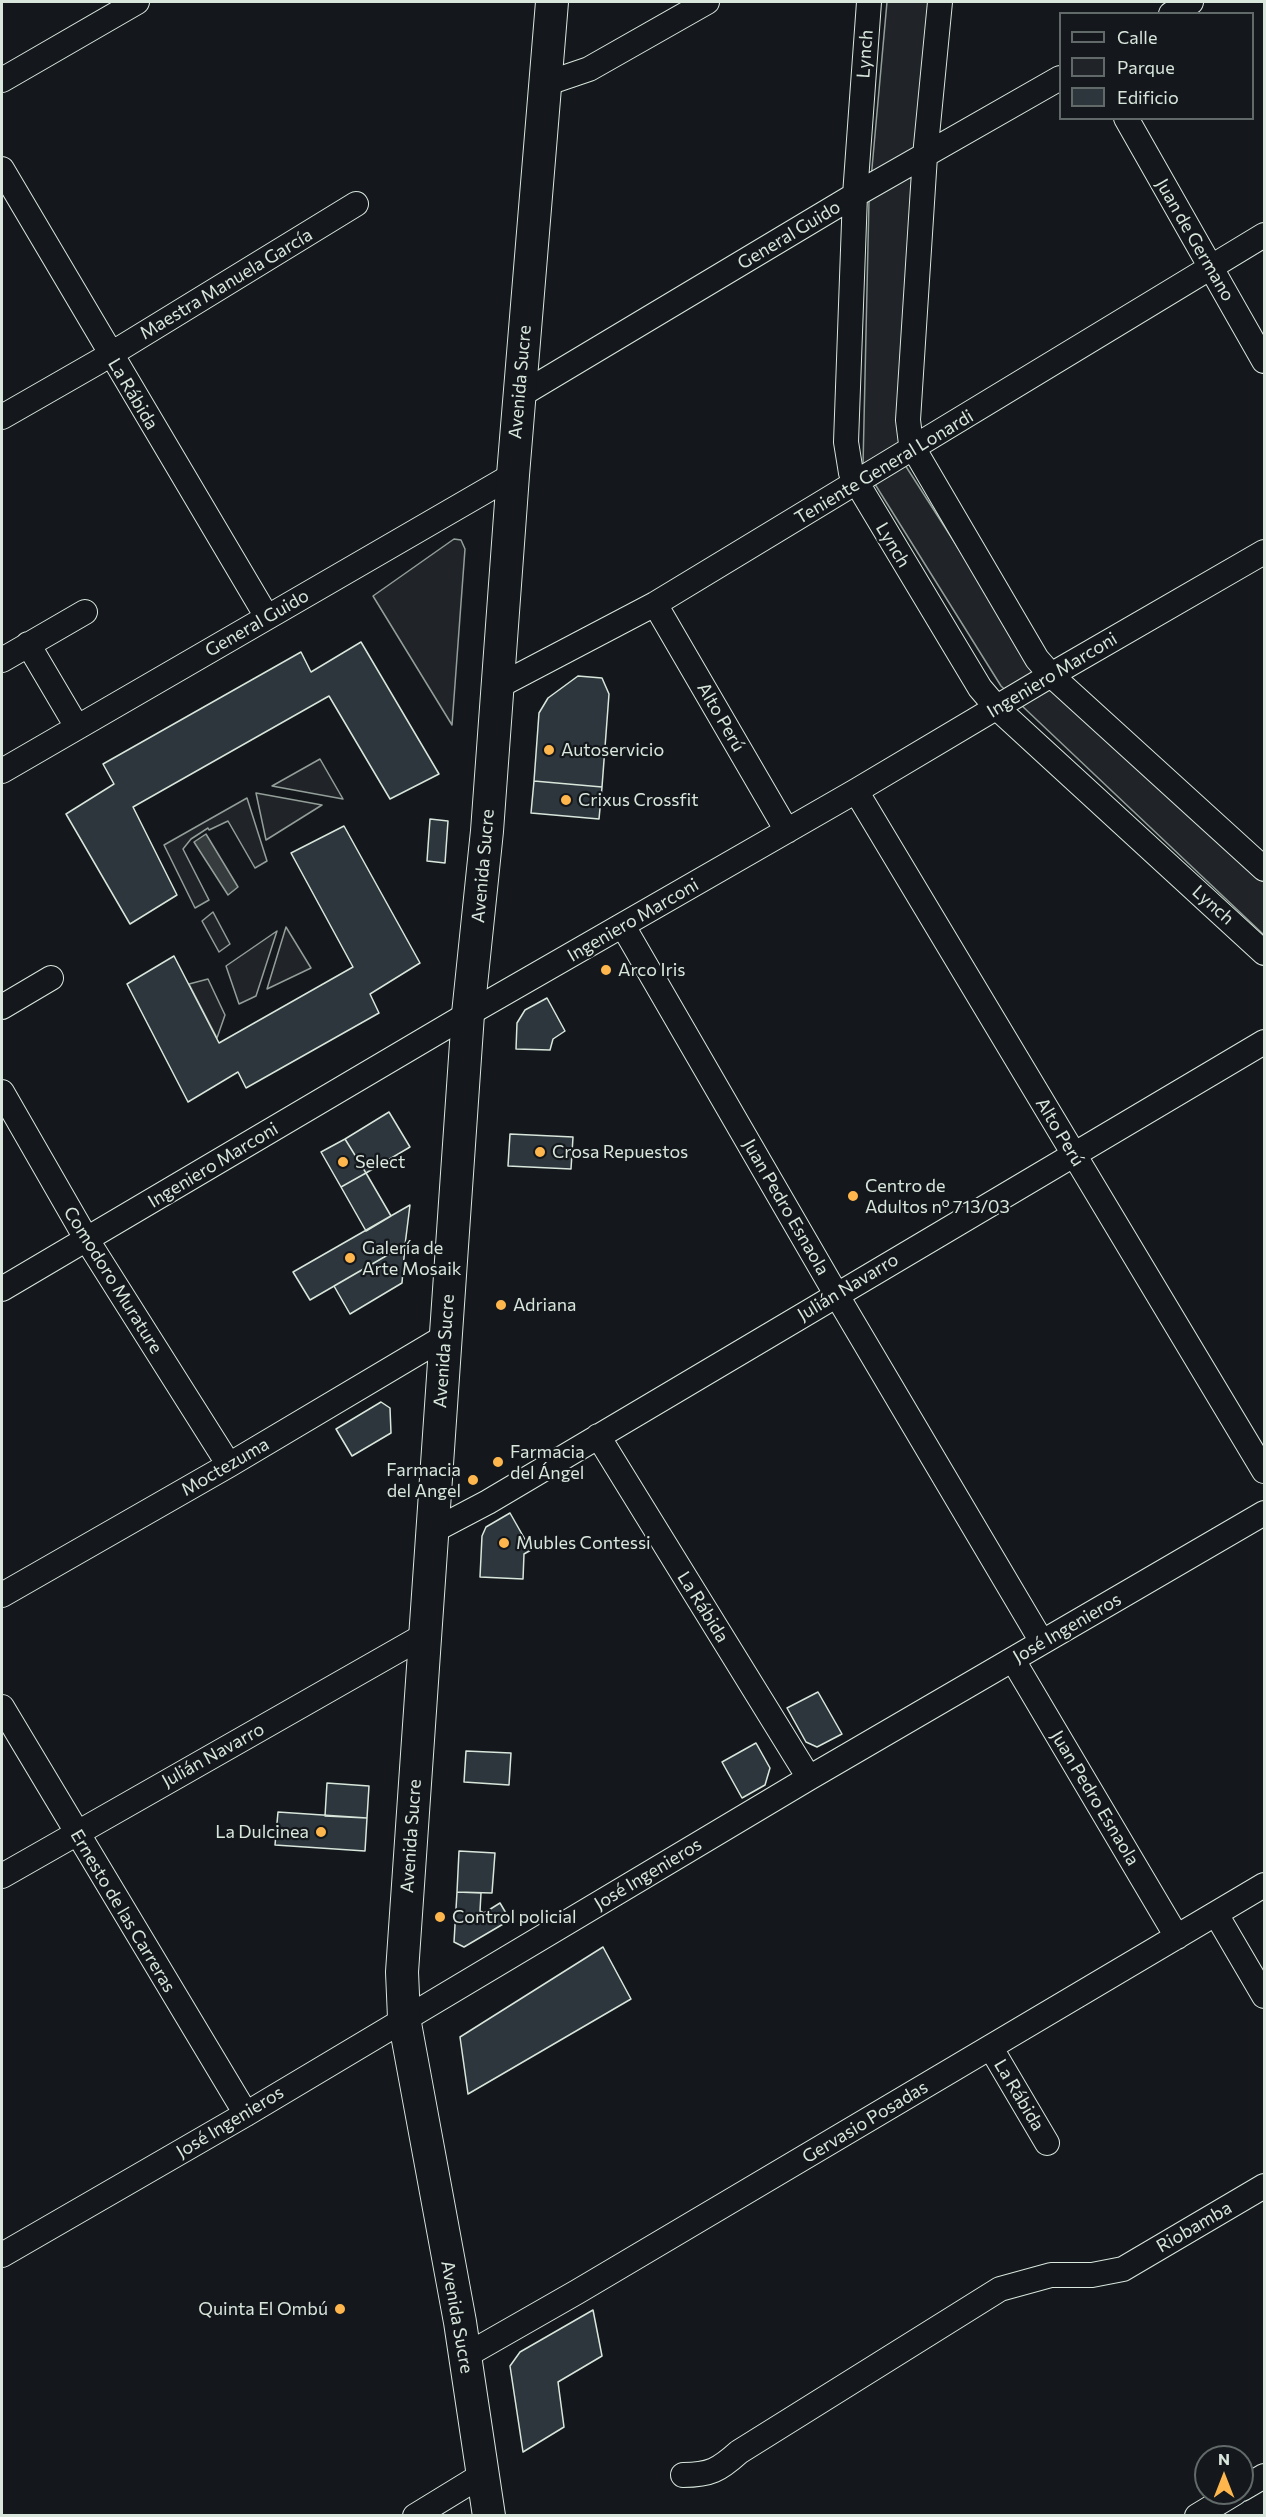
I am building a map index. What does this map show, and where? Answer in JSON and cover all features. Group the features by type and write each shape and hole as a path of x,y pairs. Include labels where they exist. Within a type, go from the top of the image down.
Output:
{"main road":[{"name":"Avenida Sucre","path":"489,2516 465,2356 404,2018 402,1972 468,1014 487,831 519,396 552,2"}],"street":[{"path":"2,80 137,2"},
{"path":"545,84 589,69 707,2"},
{"name":"Lynch","path":"869,2 855,195 846,442 847,458 855,484 980,688 997,708 1264,953"},
{"path":"940,2 925,156 908,420 909,435 914,449 1037,659 1051,675 1264,869"},
{"path":"1174,12 1191,2"},
{"name":"General Guido","path":"519,396 855,195 1059,79"},
{"name":"Juan de Germano","path":"1127,120 1264,361"},
{"name":"La Rábida","path":"2,170 267,617"},
{"name":"Maestra Manuela García","path":"2,417 110,355 356,204"},
{"name":"Teniente General Lonardi","path":"497,687 655,604 1264,236"},
{"name":"General Guido","path":"2,771 513,476"},
{"name":"Ingeniero Marconi","path":"2,1289 468,1014 856,791 1264,552"},
{"name":"Alto Perú","path":"655,604 787,831"},
{"path":"2,660 85,612"},
{"path":"28,644 77,727"},
{"name":"Alto Perú","path":"856,791 1264,1472"},
{"name":"Juan Pedro Esnaola","path":"622,926 1042,1642"},
{"path":"2,1006 51,978"},
{"name":"Julián Navarro","path":"431,1532 488,1502 1264,1042"},
{"name":"Comodoro Murature","path":"2,1092 87,1240 229,1465"},
{"name":"Moctezuma","path":"2,1595 229,1465 446,1336"},
{"name":"La Rábida","path":"598,1436 809,1778"},
{"name":"José Ingenieros","path":"2,2255 246,2114 809,1778 1264,1513"},
{"name":"Julián Navarro","path":"2,1876 425,1635"},
{"name":"Juan Pedro Esnaola","path":"1013,1660 1177,1937"},
{"name":"Ernesto de las Carreras","path":"2,1707 246,2114"},
{"name":"Gervasio Posadas","path":"465,2356 1264,1885"},
{"path":"1216,1914 1264,1996"},
{"name":"La Rábida","path":"991,2048 1047,2143"},
{"name":"Riobamba","path":"683,2475 705,2475 723,2467 739,2452 1000,2289 1051,2275 1092,2275 1122,2269 1264,2186"},
{"path":"415,2516 482,2475"},
{"path":"1197,2516 1215,2505"}],"green space":[{"path":"887,2 930,2 898,454 1035,668 1264,877 1264,935 1001,686 863,465 869,201"},
{"path":"454,539 461,540 465,549 452,725 373,596"},
{"path":"320,759 343,799 272,786"},
{"path":"256,793 322,805 266,840"},
{"path":"247,798 267,861 255,868 228,821 209,830 208,828 191,839 183,849 209,900 195,908 164,845"},
{"path":"213,912 230,944 219,952 202,921"},
{"path":"286,927 311,968 267,989"},
{"path":"277,931 256,996 239,1004 226,966"},
{"path":"208,979 225,1015 217,1038 189,984"}],"shaded area":[{"path":"206,834 238,887 228,895 194,842"}],"building":[{"path":"361,642 439,774 390,799 329,696 133,807 177,895 130,924 66,814 114,784 103,764 301,652 311,672"},
{"path":"578,676 602,678 609,694 602,787 534,781 539,713 548,698"},
{"name":"Crixus Crossfit","path":"534,781 602,787 599,819 531,813"},
{"path":"430,819 448,821 445,863 427,861"},
{"path":"344,826 420,963 370,994 379,1013 246,1088 238,1072 188,1102 127,984 174,956 219,1043 353,967 291,853"},
{"path":"547,998 565,1031 553,1039 550,1050 516,1049 517,1023 525,1010"},
{"path":"389,1112 410,1147 366,1173 345,1139"},
{"name":"Crosa Repuestos","path":"510,1134 573,1137 571,1169 508,1166"},
{"name":"Select","path":"345,1139 366,1173 341,1187 321,1152"},
{"path":"366,1173 391,1216 366,1231 341,1187"},
{"name":"Galería de Arte Mosaik","path":"410,1205 405,1245 310,1300 293,1272"},
{"path":"405,1245 402,1283 350,1314 334,1286"},
{"path":"381,1402 390,1408 391,1433 352,1456 336,1429"},
{"name":"Mubles Contessi","path":"510,1513 531,1550 524,1554 523,1579 480,1577 482,1536 486,1527"},
{"path":"818,1692 842,1734 817,1747 806,1742 787,1708"},
{"path":"756,1743 770,1768 765,1785 742,1798 722,1762"},
{"path":"466,1751 511,1753 509,1785 464,1782"},
{"path":"327,1783 369,1786 367,1818 325,1816"},
{"name":"La Dulcinea","path":"278,1812 367,1818 365,1851 275,1845"},
{"path":"459,1851 495,1853 492,1893 457,1892"},
{"path":"457,1892 481,1893 480,1911 484,1913 500,1903 510,1920 464,1947 454,1942"},
{"path":"603,1947 631,1999 468,2094 460,2037"},
{"path":"593,2310 602,2356 558,2382 564,2427 523,2452 510,2366 520,2352"}],"place":[{"name":"Autoservicio","path":"549,750"},
{"name":"Crixus Crossfit","path":"566,800"},
{"name":"Arco Iris","path":"606,970"},
{"name":"Crosa Repuestos","path":"540,1152"},
{"name":"Select","path":"343,1162"},
{"name":"Centro de Adultos nº 713/03","path":"853,1196"},
{"name":"Galería de Arte Mosaik","path":"350,1258"},
{"name":"Adriana","path":"501,1305"},
{"name":"Farmacia del Ángel","path":"498,1462"},
{"name":"Farmacia del Angel","path":"473,1480"},
{"name":"Mubles Contessi","path":"504,1543"},
{"name":"La Dulcinea","path":"321,1832"},
{"name":"Control policial","path":"440,1917"},
{"name":"Quinta El Ombú","path":"340,2309"}]}
